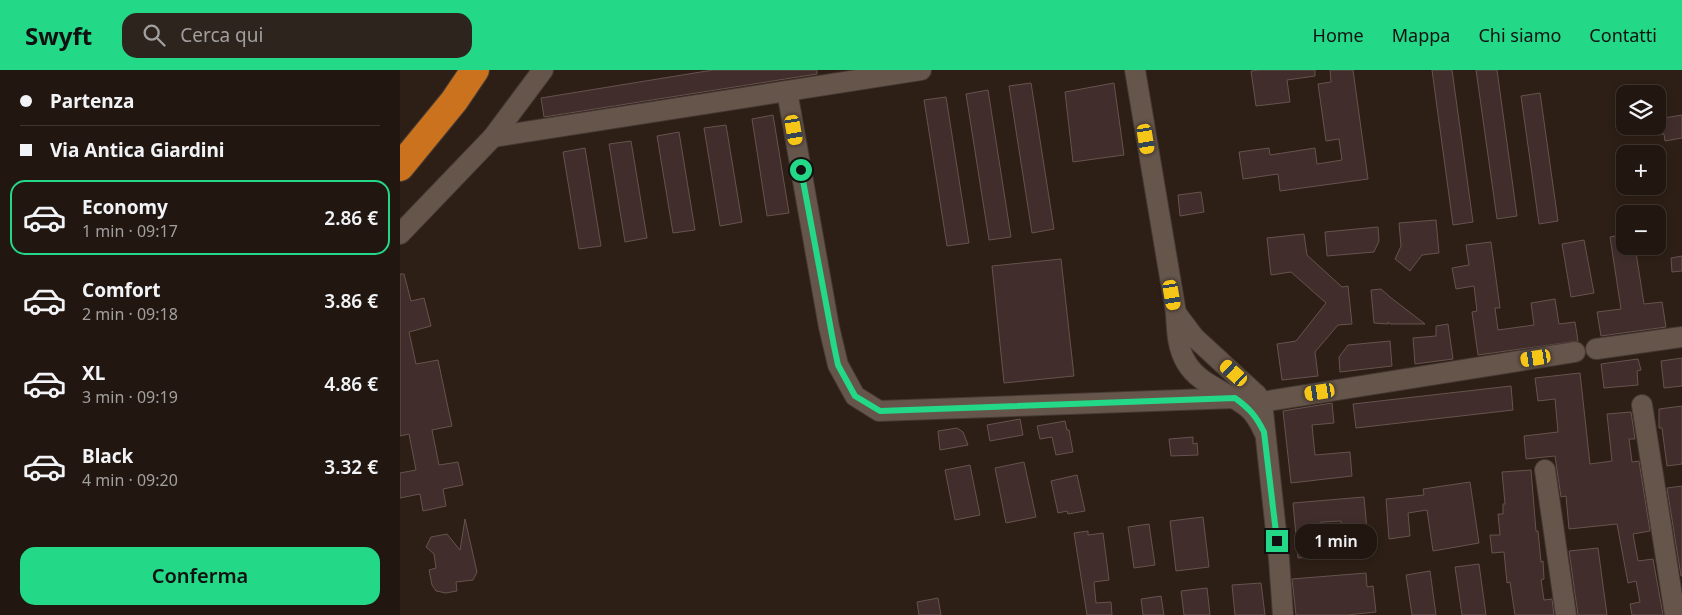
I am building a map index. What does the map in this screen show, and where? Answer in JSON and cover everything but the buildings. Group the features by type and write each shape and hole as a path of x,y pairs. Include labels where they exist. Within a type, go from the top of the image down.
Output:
{"highway":[{"path":"400,143 455,70"},
{"path":"400,167 454,101 475,70"}],"street":[{"path":"400,234 493,137 543,70"},
{"path":"493,137 921,70"},
{"path":"1135,70 1176,314 1177,334 1185,361 1205,382 1248,408 1264,432"},
{"path":"788,91 829,327 838,365 855,396 880,411 1169,400 1227,394 1259,398 1575,352"},
{"path":"1176,314 1194,337 1259,398 1279,559 1283,615"},
{"path":"1596,349 1682,337"},
{"path":"1169,400 1180,388 1185,361 1195,352 1205,348"},
{"path":"1227,394 1228,384 1234,373"},
{"path":"1642,405 1675,615"},
{"path":"1545,470 1566,615"}],"route":[{"path":"801,170 829,327 838,365 855,396 880,411 1235,398 1248,408 1264,432 1277,541"}]}
